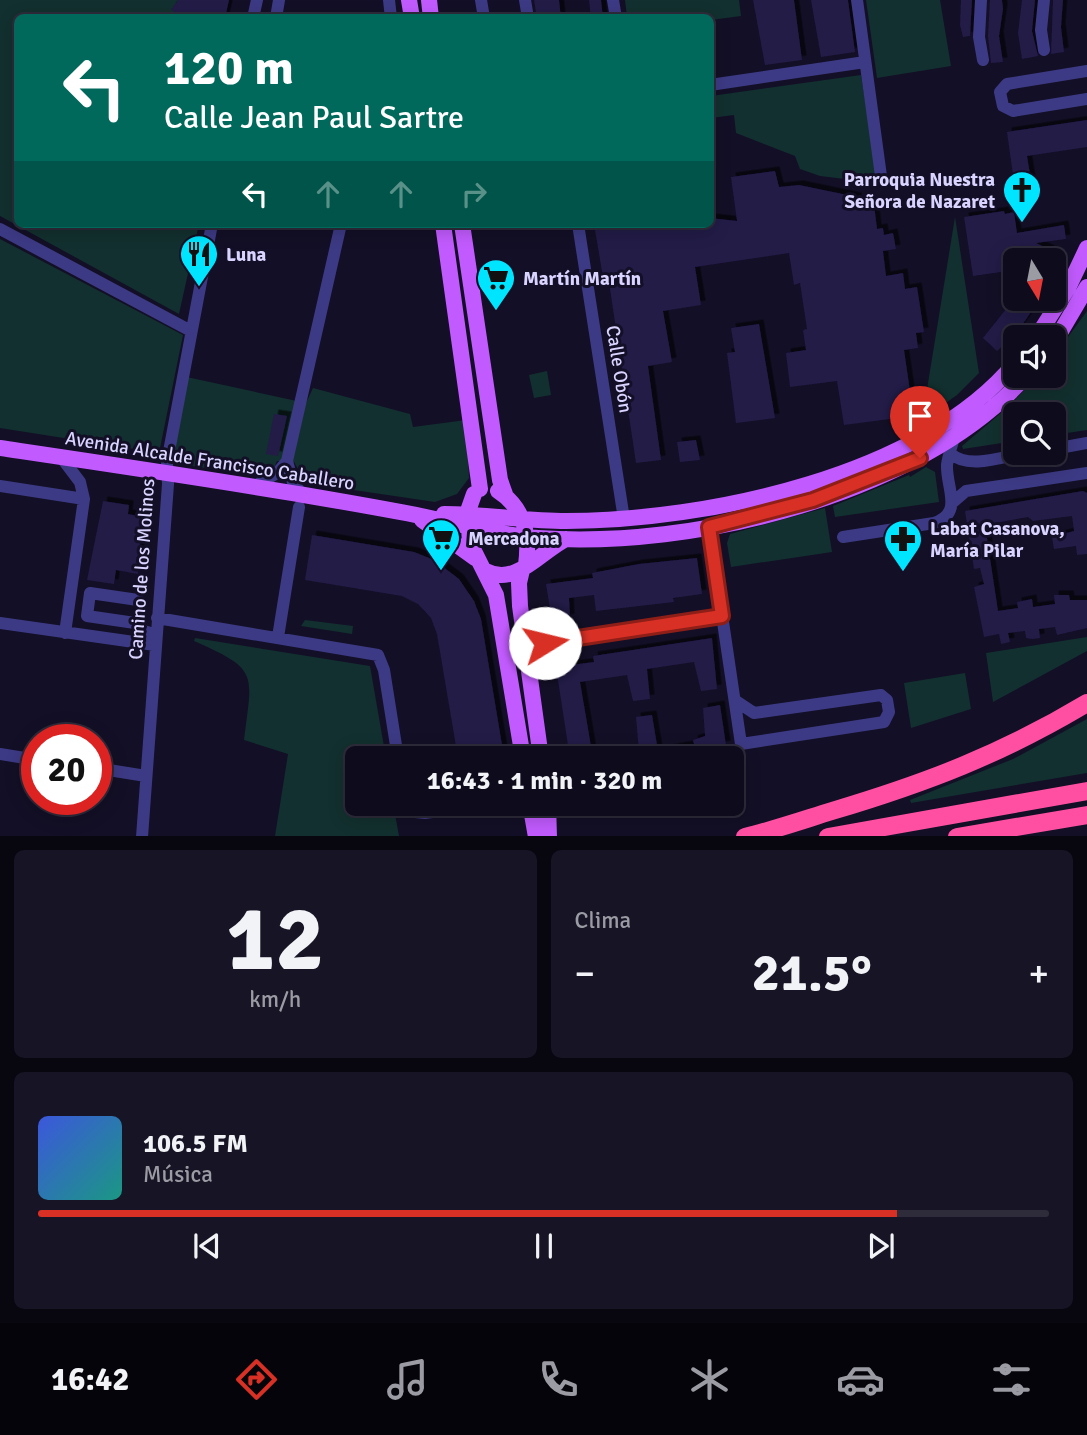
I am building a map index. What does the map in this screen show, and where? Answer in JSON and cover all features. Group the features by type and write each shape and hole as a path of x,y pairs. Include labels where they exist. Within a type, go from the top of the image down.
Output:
{"highway":[{"path":"745,836 904,789 972,765 1031,737 1087,703"},
{"path":"828,836 1087,791"},
{"path":"957,836 1087,815"}],"main road":[{"path":"444,228 477,491 468,521 482,566 498,603 521,746"},
{"path":"463,228 500,480 506,496 523,520 527,536 519,594 539,746"},
{"path":"1044,325 1068,288 1087,248"},
{"path":"1065,325 1087,287"},
{"name":"Avenida Alcalde Francisco Caballero","path":"0,448 253,487 301,501 414,515 468,521 624,519 712,509 787,491 866,462 947,421 982,396 1003,375"},
{"path":"468,521 527,536 566,539 639,537 709,527 813,500 925,455 948,450 1014,388"},
{"path":"477,491 496,490 506,496"},
{"name":"Avenida Alcalde Francisco Caballero","path":"414,515 459,502 477,491"},
{"name":"Avenida Alcalde Francisco Caballero","path":"414,515 482,566"},
{"path":"482,566 504,576 524,568 566,539"},
{"path":"532,816 536,836"},
{"path":"548,816 549,836"}],"street":[{"path":"857,0 881,176"},
{"path":"981,0 979,37 983,60"},
{"path":"1044,0 1041,30 1044,50"},
{"path":"714,84 865,62"},
{"path":"1087,71 1007,84 1000,92 1003,106 1013,111 1087,99"},
{"name":"Camino de los Molinos","path":"142,836 167,474 174,414 211,228"},
{"path":"253,487 277,473 287,461 340,228"},
{"name":"Calle Obón","path":"579,228 624,519"},
{"path":"0,229 191,331"},
{"path":"947,421 952,503"},
{"path":"1066,447 1087,443"},
{"path":"948,450 957,458 971,462 1003,457"},
{"path":"61,457 80,482 84,499 65,633"},
{"path":"278,637 301,501 287,461"},
{"path":"843,537 934,523 949,514 957,495 966,491 1087,473"},
{"path":"0,486 84,499"},
{"path":"709,527 741,744 884,722 889,712 887,700 881,695 754,713 736,702"},
{"path":"138,600 90,593 87,616 135,623 156,640"},
{"path":"528,662 534,651 545,643 722,616"},
{"path":"157,618 378,655 384,670 396,746"},
{"path":"0,623 65,633 156,640"},
{"path":"523,631 545,643"},
{"path":"0,754 21,757"},
{"path":"112,771 146,776"}],"green space":[{"path":"0,0 178,0 172,10 181,14 14,14 14,224 0,216"},
{"path":"625,0 739,0 741,16 714,20 714,14 627,14"},
{"path":"866,0 940,0 951,66 877,78"},
{"path":"861,75 878,183 820,176 800,169 795,156 736,133 734,115 714,118 714,96"},
{"path":"955,217 979,373 957,395 922,420"},
{"path":"22,228 198,228 179,314"},
{"path":"0,239 183,335 159,453 0,428"},
{"path":"1087,311 1087,430 1066,433 1066,402 1013,402 1026,388 1066,388 1066,340"},
{"path":"547,371 551,395 534,398 529,375"},
{"path":"182,376 306,403 313,388 410,414 413,427 466,420 469,478 457,494 435,502 306,483 294,462 277,461 270,478 167,462"},
{"path":"1003,411 1003,443 963,449 962,446"},
{"path":"926,467 935,472 939,502 835,517 833,506 909,475 910,477"},
{"path":"825,508 832,552 731,567 727,543 730,534"},
{"path":"305,620 353,626 352,634 301,626"},
{"path":"1087,637 1087,651 993,702 986,653"},
{"path":"195,638 370,666 384,746 345,746 345,816 395,816 399,836 275,836 288,754 244,740 249,700 247,676 231,659 194,641"},
{"path":"965,673 971,709 911,728 904,683"},
{"path":"1087,719 1087,773 911,803 910,800 1013,759"}],"building":[{"path":"178,0 229,0 226,14 179,14 171,10"},
{"path":"534,0 559,0 561,14 536,14"},
{"path":"589,0 601,0 603,14 591,14"},
{"path":"753,0 794,0 802,60 765,65"},
{"path":"811,0 848,0 855,52 821,57"},
{"path":"961,0 972,0 970,36 963,37 960,25"},
{"path":"990,0 1002,0 999,36 1003,62 991,63 988,36"},
{"path":"1022,0 1035,0 1032,31 1038,56 1022,59 1018,33"},
{"path":"1053,0 1063,0 1061,27 1064,52 1051,54"},
{"path":"1087,120 1087,147 1027,156 1033,193 1016,196 1007,132"},
{"path":"775,171 779,187 799,185 857,197 858,207 874,205 877,229 883,228 884,235 893,233 896,249 883,251 886,276 903,273 905,289 917,287 924,332 916,333 918,348 904,350 910,391 901,392 905,417 844,425 837,381 790,387 786,353 806,350 803,330 807,329 800,283 794,285 789,253 695,267 701,305 663,311 672,362 648,366 661,460 636,463 609,282 604,283 595,228 714,228 714,218 737,221 731,177"},
{"path":"1014,212 1017,233 1064,225 1066,239 1036,243 1046,248 1003,248 1003,272 973,276 964,217"},
{"path":"1004,312 1031,312 1022,325 1003,325 1003,345 997,351 983,338"},
{"path":"759,324 775,418 736,423 727,353 735,352 731,328"},
{"path":"274,414 287,416 278,456 266,454"},
{"path":"696,440 700,460 680,462 677,442"},
{"path":"1083,491 1087,493 1087,554 1077,555 1076,546 1054,549 1052,537 1074,531 1072,516 1033,521 1028,517 985,525 998,611 1018,608 1017,602 1032,599 1033,607 1055,604 1054,595 1069,595 1070,600 1087,600 1087,628 1057,635 1055,627 1039,629 1040,638 1032,639 1026,638 1025,631 1008,633 1010,642 1001,644 999,634 984,637 974,587 984,584 980,568 974,569 965,511"},
{"path":"103,501 129,505 128,514 142,517 138,574 116,570 114,584 87,580"},
{"path":"312,535 414,552 434,560 459,579 474,601 481,619 502,746 456,746 437,634 431,618 418,604 402,596 305,580"},
{"path":"697,558 702,594 673,598 674,602 596,611 594,595 569,598 570,618 552,621 546,584 593,578 592,573 639,564"},
{"path":"712,638 717,689 701,691 694,662 647,669 650,699 633,701 627,675 580,682 591,746 568,746 556,667 594,662 593,656"},
{"path":"720,705 726,745 684,746 694,744 693,740 705,736 703,708"},
{"path":"652,715 657,746 639,746 636,717"}],"place":[{"name":"Parroquia Nuestra Señora de Nazaret","path":"1022,224"},
{"name":"Luna","path":"199,288"},
{"name":"Martín Martín","path":"496,312"},
{"name":"Mercadona","path":"441,572"},
{"name":"Labat Casanova, María Pilar","path":"903,573"}],"route":[{"path":"545,643 722,616 709,527 813,500 863,483 920,458"}]}
